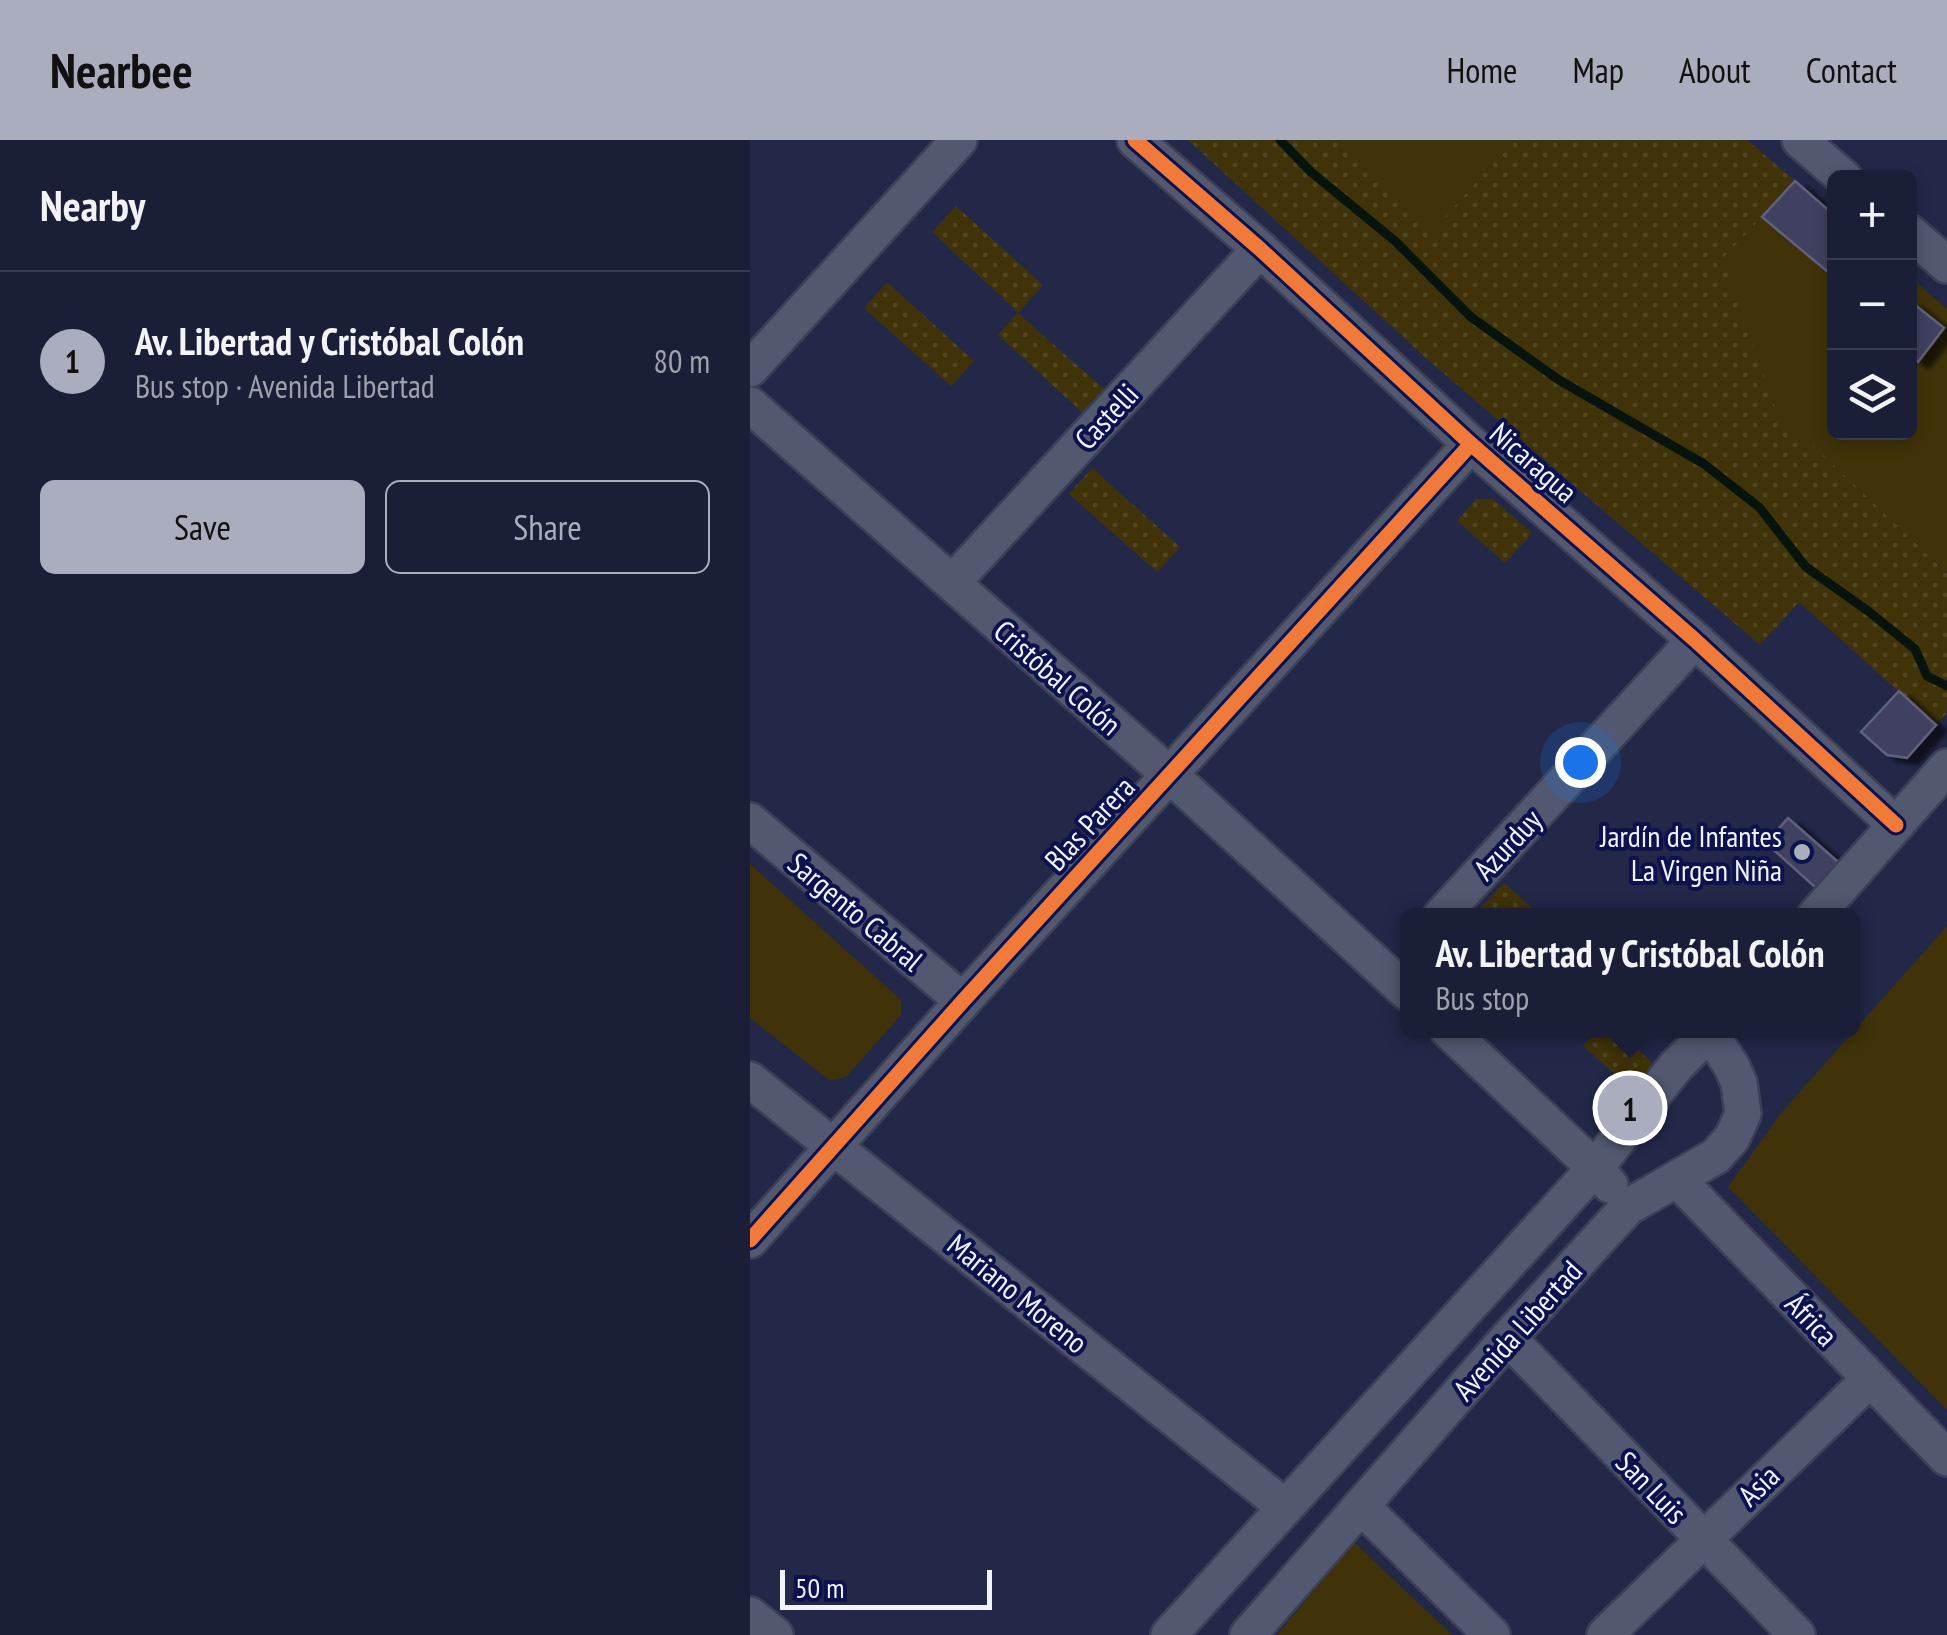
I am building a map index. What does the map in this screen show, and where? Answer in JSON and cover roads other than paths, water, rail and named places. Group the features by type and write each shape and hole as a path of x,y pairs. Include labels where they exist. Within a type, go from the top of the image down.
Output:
{"street":[{"path":"750,369 959,140"},
{"name":"Nicaragua","path":"1134,140 1695,640 1896,825"},
{"path":"1800,140 1835,170"},
{"path":"1917,239 1946,262"},
{"name":"Castelli","path":"952,583 1260,249"},
{"name":"Cristóbal Colón","path":"750,405 1400,972"},
{"name":"Blas Parera","path":"750,1240 1471,444"},
{"name":"Azurduy","path":"1448,908 1695,640"},
{"path":"1822,908 1947,767"},
{"name":"Sargento Cabral","path":"750,821 963,1001"},
{"path":"1457,1038 1595,1168 1628,1207"},
{"name":"Avenida Libertad","path":"1169,1635 1595,1168 1676,1066 1705,1038"},
{"name":"Avenida Libertad","path":"1248,1635 1628,1207 1716,1156 1732,1138 1743,1114 1739,1083 1714,1038"},
{"name":"Mariano Moreno","path":"750,1080 1284,1508"},
{"name":"África","path":"1677,1179 1947,1458"},
{"name":"San Luis","path":"1508,1338 1797,1635"},
{"name":"Asia","path":"1604,1635 1870,1379"},
{"path":"1361,1506 1492,1635"},
{"path":"750,1615 775,1635"}],"waterway":[{"path":"1280,140 1311,172 1395,241 1471,317 1559,380 1704,464 1759,507 1806,567 1915,649 1927,676 1947,686"}],"place":[{"name":"Jardín de Infantes La Virgen Niña","path":"1802,852"},
{"name":"Av. Libertad y Cristóbal Colón","path":"1630,1108"}]}
